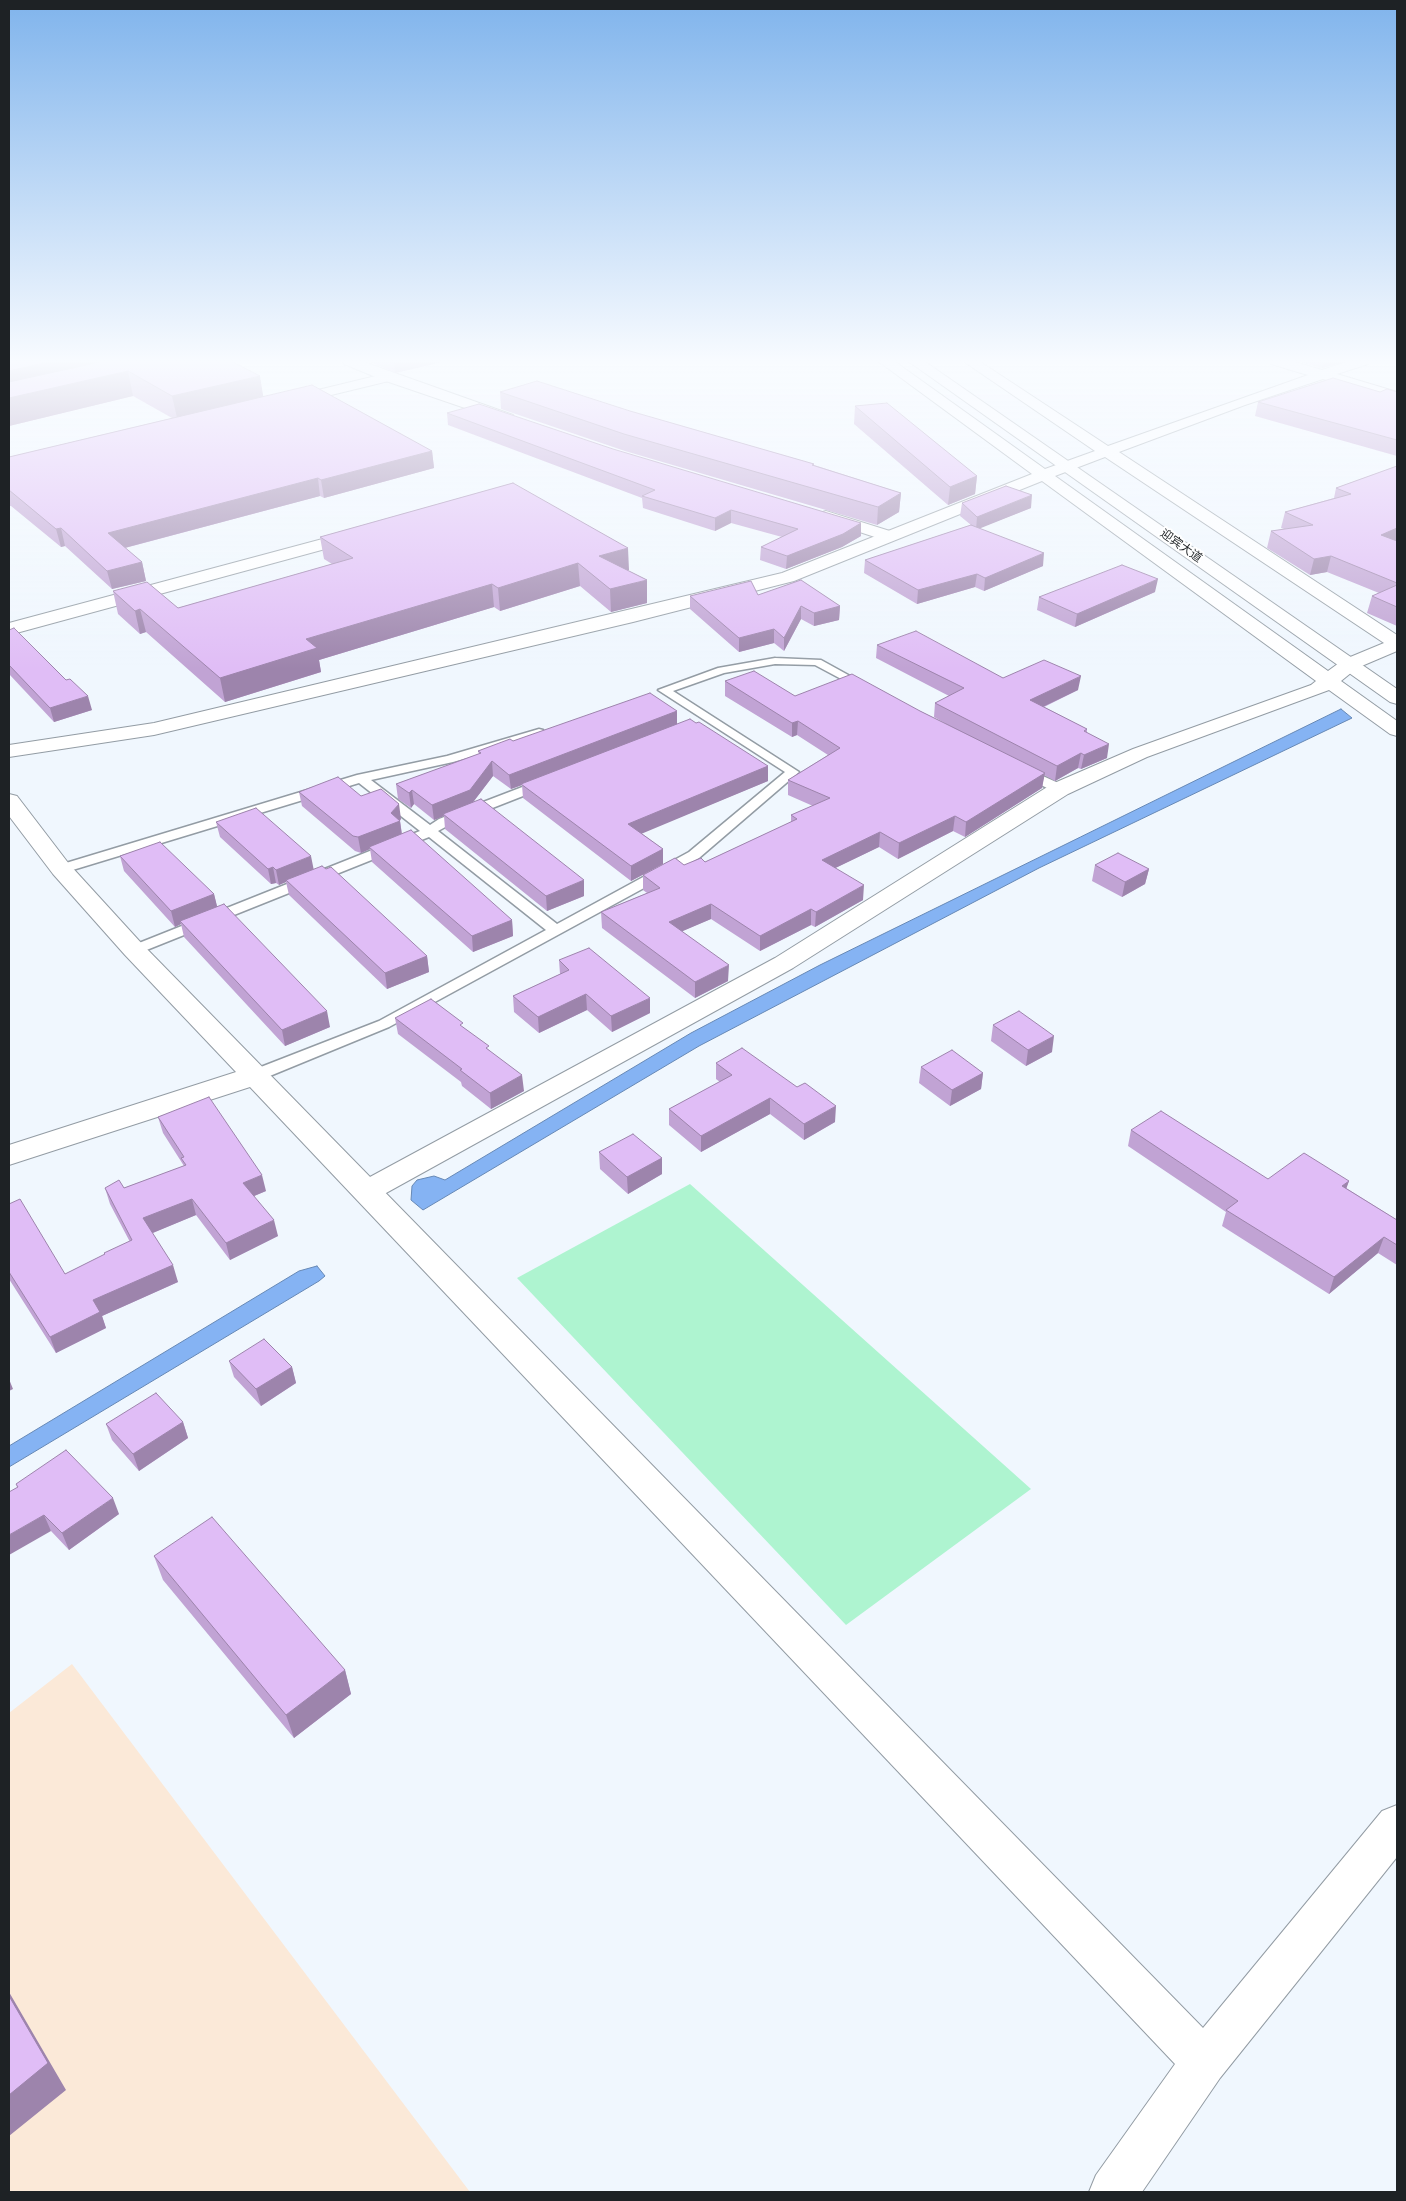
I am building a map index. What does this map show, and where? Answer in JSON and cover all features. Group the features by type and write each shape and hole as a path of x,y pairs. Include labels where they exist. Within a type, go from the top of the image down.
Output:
{"street":[{"path":"1020,464 1323,685 1397,730"},
{"path":"9,751 154,728 788,577 1038,477 1059,464"},
{"name":"迎宾大道","path":"1076,464 1365,658 1397,698"},
{"name":"迎宾大道","path":"1091,464 1102,471"},
{"path":"1126,464 1397,643"},
{"path":"808,511 887,536"},
{"path":"9,629 375,530"},
{"path":"367,1191 784,963 1060,789 1140,753 1323,685 1365,658 1397,643"},
{"path":"9,801 61,869 134,950 1204,2062"},
{"path":"9,1155 254,1076"},
{"path":"1113,2192 1204,2062 1397,1825"}],"lane":[{"path":"254,1076 384,1024 694,855 793,772 710,719 660,691 722,670 776,661 817,662 877,694"},
{"path":"692,726 710,719"},
{"path":"61,869 361,778 449,759 553,728"},
{"path":"1016,767 1060,789"},
{"path":"361,778 431,830 556,930"},
{"path":"134,950 418,838 444,822 554,779"}],"shaded area":[{"path":"72,1664 470,2192 9,2192 9,1713"}],"green space":[{"path":"690,1184 1031,1489 846,1625 517,1278"}],"water":[{"path":"1341,709 1352,718 1039,868 699,1046 423,1210 411,1200 412,1186 417,1180 434,1176 445,1180 691,1033 820,965"},
{"path":"317,1266 325,1276 319,1281 9,1467 9,1446 299,1271"}],"building":[{"path":"9,464 383,464 321,480 318,478 108,533 142,562 107,571 61,528 56,529 9,490"},
{"path":"584,464 662,464 861,523 843,534 787,556 761,547 798,529 731,510 715,518 642,496 655,490"},
{"path":"727,464 813,464 812,465 901,493 878,507"},
{"path":"923,464 962,464 977,476 950,487"},
{"path":"1397,466 1397,528 1381,535 1397,541 1397,583 1331,556 1314,559 1271,531 1313,525 1285,512 1351,494 1336,488"},
{"path":"513,483 628,548 599,556 647,580 610,589 578,563 498,588 492,584 306,639 317,648 220,678 140,609 135,611 113,591 147,582 178,608 353,558 320,537"},
{"path":"1006,486 1032,495 977,517 962,503"},
{"path":"971,525 1044,553 985,578 977,574 918,590 865,560"},
{"path":"1122,565 1158,579 1077,614 1039,597"},
{"path":"801,580 840,606 814,613 801,606 784,638 774,629 739,638 690,596 751,581 758,595"},
{"path":"1397,585 1397,607 1372,596"},
{"path":"14,628 66,680 70,679 88,696 50,708 9,665 9,630"},
{"path":"916,631 1003,678 1044,660 1081,676 1030,700 1087,729 1084,731 1109,744 1084,755 1081,753 1057,766 935,703 964,688 877,645"},
{"path":"754,671 795,696 852,674 920,711 1045,773 966,822 955,816 899,843 880,832 822,860 864,885 816,912 811,909 760,936 711,904 669,922 729,965 695,982 601,912 660,888 643,875 675,858 684,865 701,858 705,862 797,819 791,815 830,798 788,780 840,748 798,721 792,723 725,681"},
{"path":"650,693 677,711 509,775 492,761 470,790 432,805 412,790 409,793 396,784 481,753 478,751 510,739 513,741"},
{"path":"690,719 696,723 699,722 768,766 628,824 663,849 631,866 521,784"},
{"path":"338,777 361,796 381,789 399,804 391,813 400,821 358,837 353,836 299,792"},
{"path":"481,799 584,880 546,896 443,814"},
{"path":"256,808 311,856 276,870 273,867 268,869 216,822"},
{"path":"411,830 512,920 472,936 369,847"},
{"path":"160,842 214,894 171,911 120,856"},
{"path":"1118,853 1149,869 1125,882 1095,865"},
{"path":"322,866 326,869 331,867 427,956 385,973 286,880"},
{"path":"224,904 327,1011 282,1030 180,921"},
{"path":"589,948 650,998 611,1016 586,994 538,1017 513,996 569,970 559,960"},
{"path":"431,999 463,1023 460,1025 489,1046 486,1048 522,1075 490,1093 395,1018"},
{"path":"1019,1011 1054,1036 1028,1050 993,1025"},
{"path":"742,1048 797,1087 805,1083 836,1106 804,1124 770,1098 701,1136 669,1109 732,1075 716,1063"},
{"path":"952,1050 983,1073 952,1090 921,1067"},
{"path":"209,1097 262,1175 243,1183 274,1220 226,1243 192,1199 143,1218 173,1265 93,1300 100,1312 50,1337 9,1272 9,1204 20,1199 65,1274 132,1240 105,1188 119,1180 124,1188 186,1165 181,1158 184,1157 158,1117"},
{"path":"1161,1111 1268,1179 1304,1153 1349,1181 1342,1186 1397,1220 1397,1245 1384,1237 1334,1277 1226,1210 1238,1201 1131,1130"},
{"path":"633,1134 662,1158 627,1177 599,1152"},
{"path":"264,1339 292,1367 256,1389 229,1361"},
{"path":"156,1393 183,1422 133,1454 106,1424"},
{"path":"66,1450 113,1498 62,1533 44,1515 9,1535 9,1492 18,1487 16,1484"},
{"path":"212,1517 345,1670 286,1715 154,1556"},
{"path":"9,1996 48,2063 9,2095"}]}
